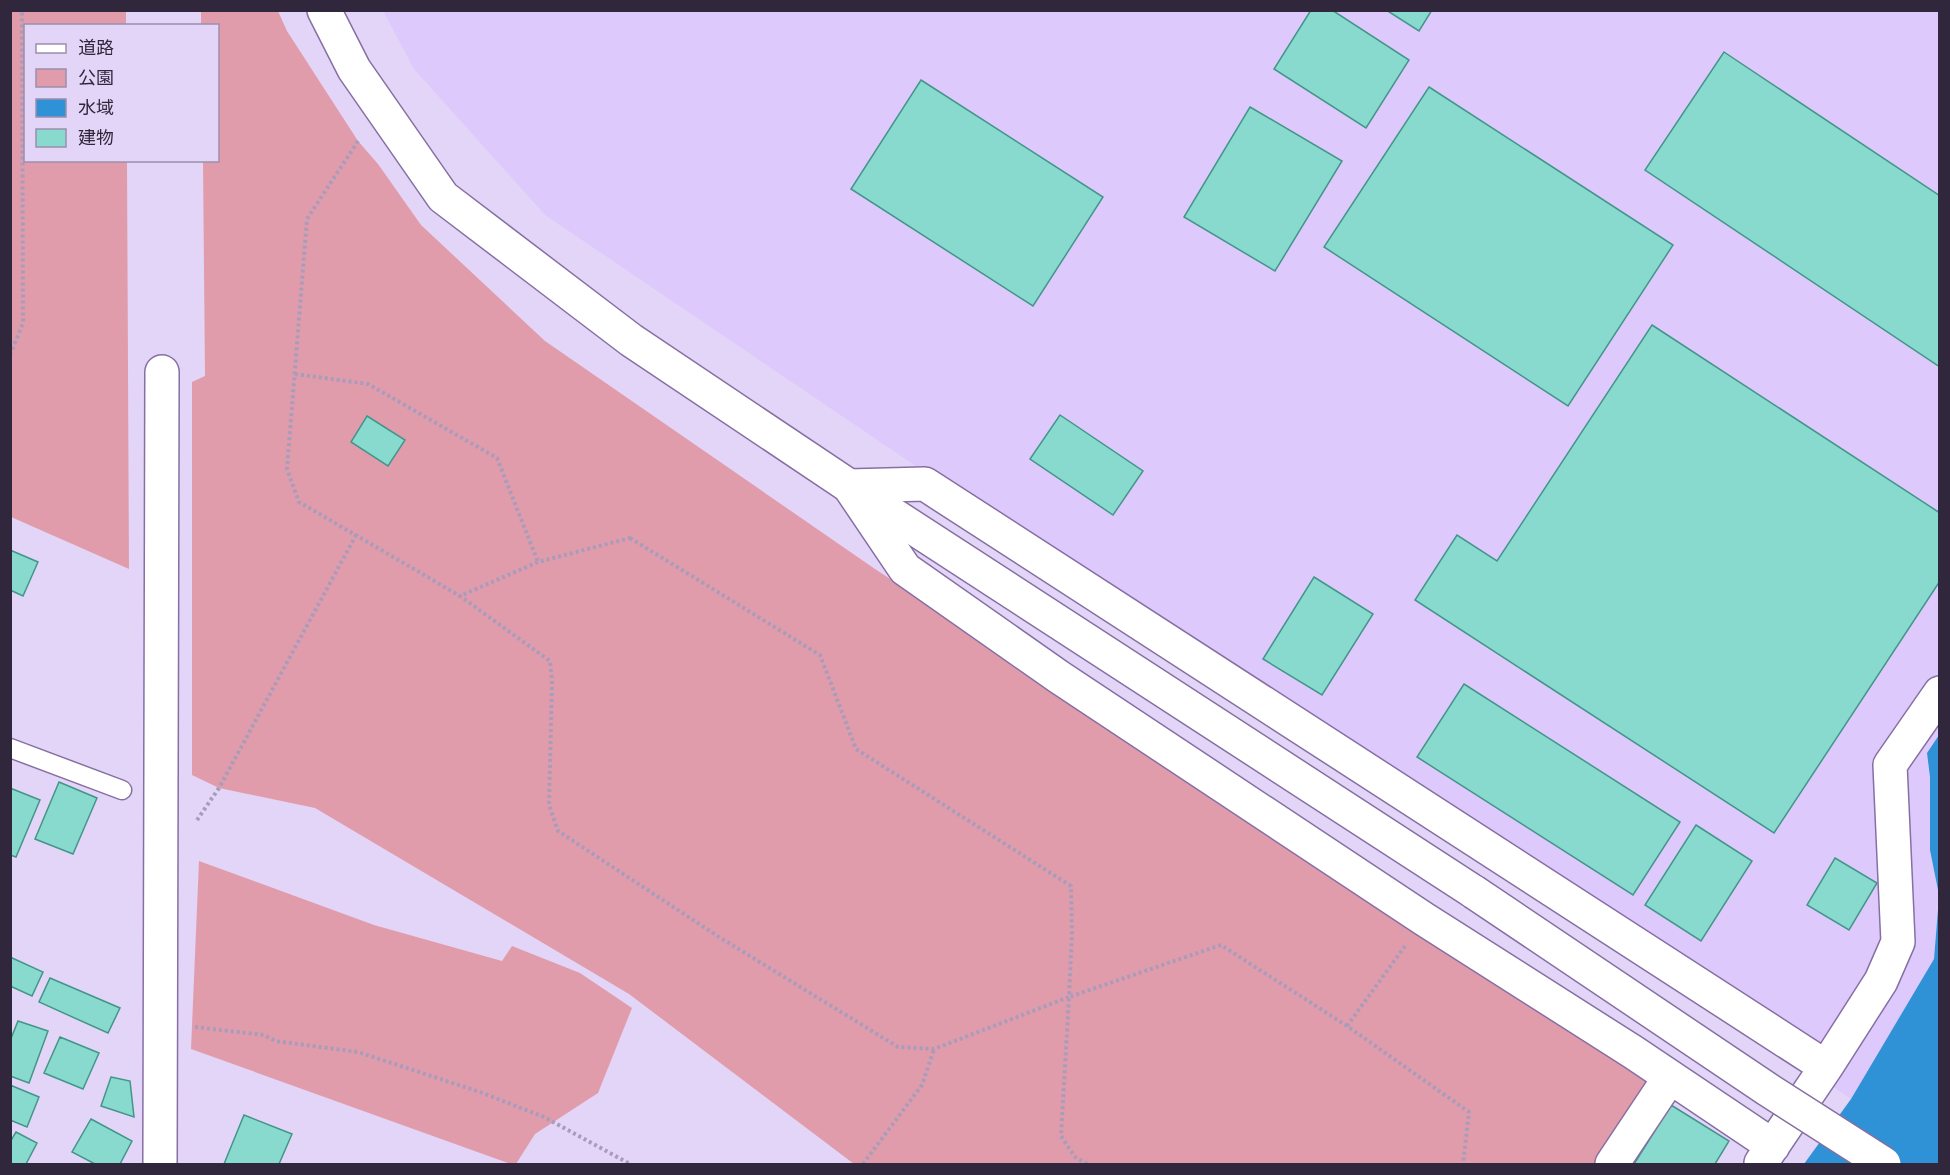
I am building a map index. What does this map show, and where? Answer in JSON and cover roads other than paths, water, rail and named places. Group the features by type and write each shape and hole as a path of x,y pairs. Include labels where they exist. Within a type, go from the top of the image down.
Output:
{"street":[{"path":"324,10 354,69 443,196 631,340 849,486 1474,892 1757,1082 1884,1164"},
{"path":"160,1164 162,372"},
{"path":"849,486 925,484 1826,1067"},
{"path":"849,486 905,569 1059,677 1424,920 1670,1077 1766,1155 1881,981 1898,942 1890,765 1940,693"},
{"path":"1612,1164 1670,1077"}],"lane":[{"path":"10,748 122,790"}],"water":[{"path":"1939,735 1939,895 1930,850 1930,777 1927,753"},
{"path":"1939,897 1939,1164 1804,1164 1851,1099 1934,959"}]}
